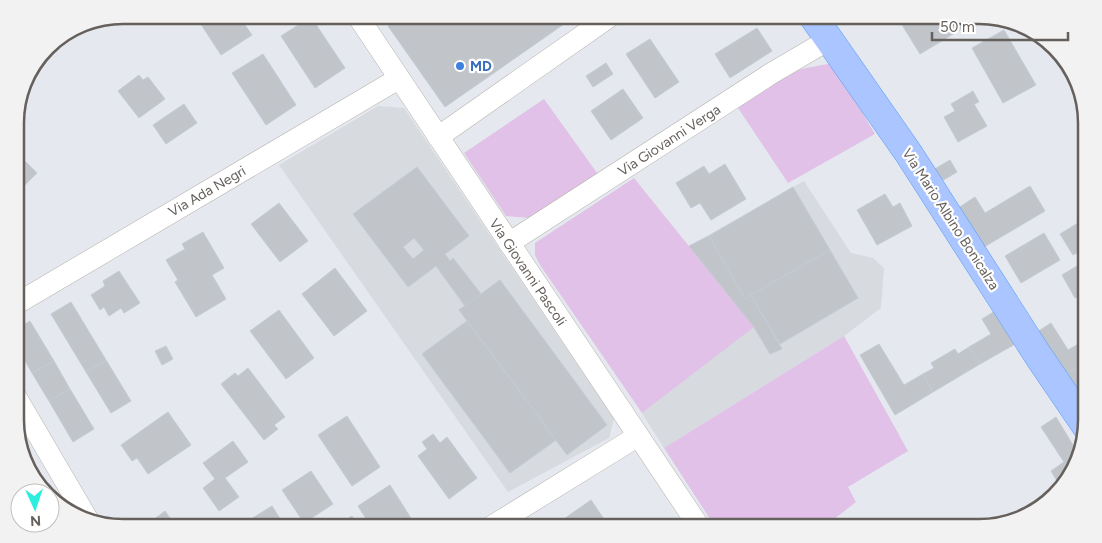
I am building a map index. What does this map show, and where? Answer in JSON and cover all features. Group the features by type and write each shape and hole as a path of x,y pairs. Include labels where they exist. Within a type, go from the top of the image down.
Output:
{"main road":[{"name":"Via Mario Albino Bonicalza","path":"822,24 1078,414"}],"street":[{"name":"Via Giovanni Pascoli","path":"363,24 694,519"},
{"path":"438,137 599,24"},
{"name":"Via Giovanni Verga","path":"509,243 764,78 819,24"},
{"name":"Via Ada Negri","path":"24,299 398,78"},
{"path":"24,412 82,510"},
{"path":"503,519 638,436"}],"shaded area":[{"path":"833,63 875,134 788,183 736,105 801,69"},
{"path":"544,99 600,177 529,218 506,216 464,153"},
{"path":"378,106 404,108 614,419 609,438 508,492 279,165"},
{"path":"634,178 754,327 642,413 535,255 535,243"},
{"path":"804,181 851,253 873,258 884,268 881,308 844,336 664,448 642,413 753,327 689,246"},
{"path":"844,336 908,451 848,487 856,502 834,519 710,519 664,448"}],"building":[{"path":"201,24 244,24 252,35 221,55"},
{"path":"300,24 316,24 345,68 315,88 281,36"},
{"name":"MD","path":"391,24 564,24 445,107 388,26"},
{"path":"902,24 970,24 920,54"},
{"path":"757,28 772,51 730,78 715,54"},
{"path":"1004,30 1036,85 1003,103 972,48"},
{"path":"650,39 679,82 655,98 626,54"},
{"path":"263,54 296,105 266,125 232,73"},
{"path":"606,63 613,74 593,87 586,76"},
{"path":"139,75 143,80 148,77 165,99 139,118 118,91"},
{"path":"623,89 643,118 611,140 591,111"},
{"path":"973,91 979,102 974,104 987,126 958,142 944,117 955,111 951,104"},
{"path":"184,104 197,123 166,144 153,125"},
{"path":"24,160 37,173 24,186"},
{"path":"950,160 957,172 940,182 933,170"},
{"path":"725,164 746,199 711,220 700,203 691,208 676,183 704,166 709,174"},
{"path":"417,167 469,236 445,254 450,261 453,258 481,294 465,306 436,266 408,287 353,214","holes":["414,238 424,250 413,259 403,247"]},
{"path":"1030,186 1045,211 979,250 955,210 975,197 985,213"},
{"path":"793,187 830,250 745,299 709,236"},
{"path":"885,194 893,207 900,203 912,226 877,245 857,210"},
{"path":"279,203 308,241 280,262 251,224"},
{"path":"1078,223 1078,252 1073,255 1060,234"},
{"path":"203,232 224,268 212,275 226,299 196,317 175,282 178,280 166,260 185,249 182,244"},
{"path":"1044,233 1060,260 1021,283 1005,256"},
{"path":"709,236 745,299 751,295 782,349 770,354 754,327 689,246"},
{"path":"830,250 858,298 780,344 751,295"},
{"path":"1078,265 1078,296 1075,298 1062,275"},
{"path":"335,268 367,311 334,336 302,294"},
{"path":"119,271 140,303 124,313 121,308 109,316 104,307 100,310 91,295 105,286 103,281"},
{"path":"500,280 607,425 567,455 459,310"},
{"path":"71,302 106,360 86,372 51,314"},
{"path":"279,310 314,358 286,379 250,331"},
{"path":"997,310 1017,343 980,364 969,347 991,334 982,319"},
{"path":"30,321 54,361 32,373 24,359 24,324"},
{"path":"467,321 556,440 510,473 422,354"},
{"path":"1051,323 1068,350 1078,344 1078,367 1061,377 1034,334"},
{"path":"879,344 904,385 923,374 933,392 895,415 860,355"},
{"path":"166,346 173,359 162,365 155,351"},
{"path":"969,347 980,364 933,392 923,374 934,368 931,363 955,349 958,354"},
{"path":"106,360 131,401 111,413 86,372"},
{"path":"54,361 70,389 49,401 32,373"},
{"path":"1078,367 1078,402 1061,377"},
{"path":"248,368 285,417 274,425 278,429 264,440 221,384 235,373 238,376"},
{"path":"70,389 94,429 73,442 49,401"},
{"path":"168,412 191,445 148,474 137,458 132,461 121,445"},
{"path":"347,416 380,467 352,486 318,435"},
{"path":"1056,417 1074,448 1068,464 1057,481 1051,471 1064,462 1041,427"},
{"path":"433,434 440,443 447,437 477,478 449,499 418,456 427,449 422,442"},
{"path":"233,441 248,462 225,478 239,497 219,511 203,488 215,479 203,463"},
{"path":"311,471 333,504 310,519 301,519 282,490"},
{"path":"390,485 411,519 366,519 358,506"},
{"path":"591,500 604,519 564,519"},
{"path":"272,506 280,519 251,519"},
{"path":"165,511 171,519 155,519"}],"place":[{"name":"MD","path":"460,66"}]}
